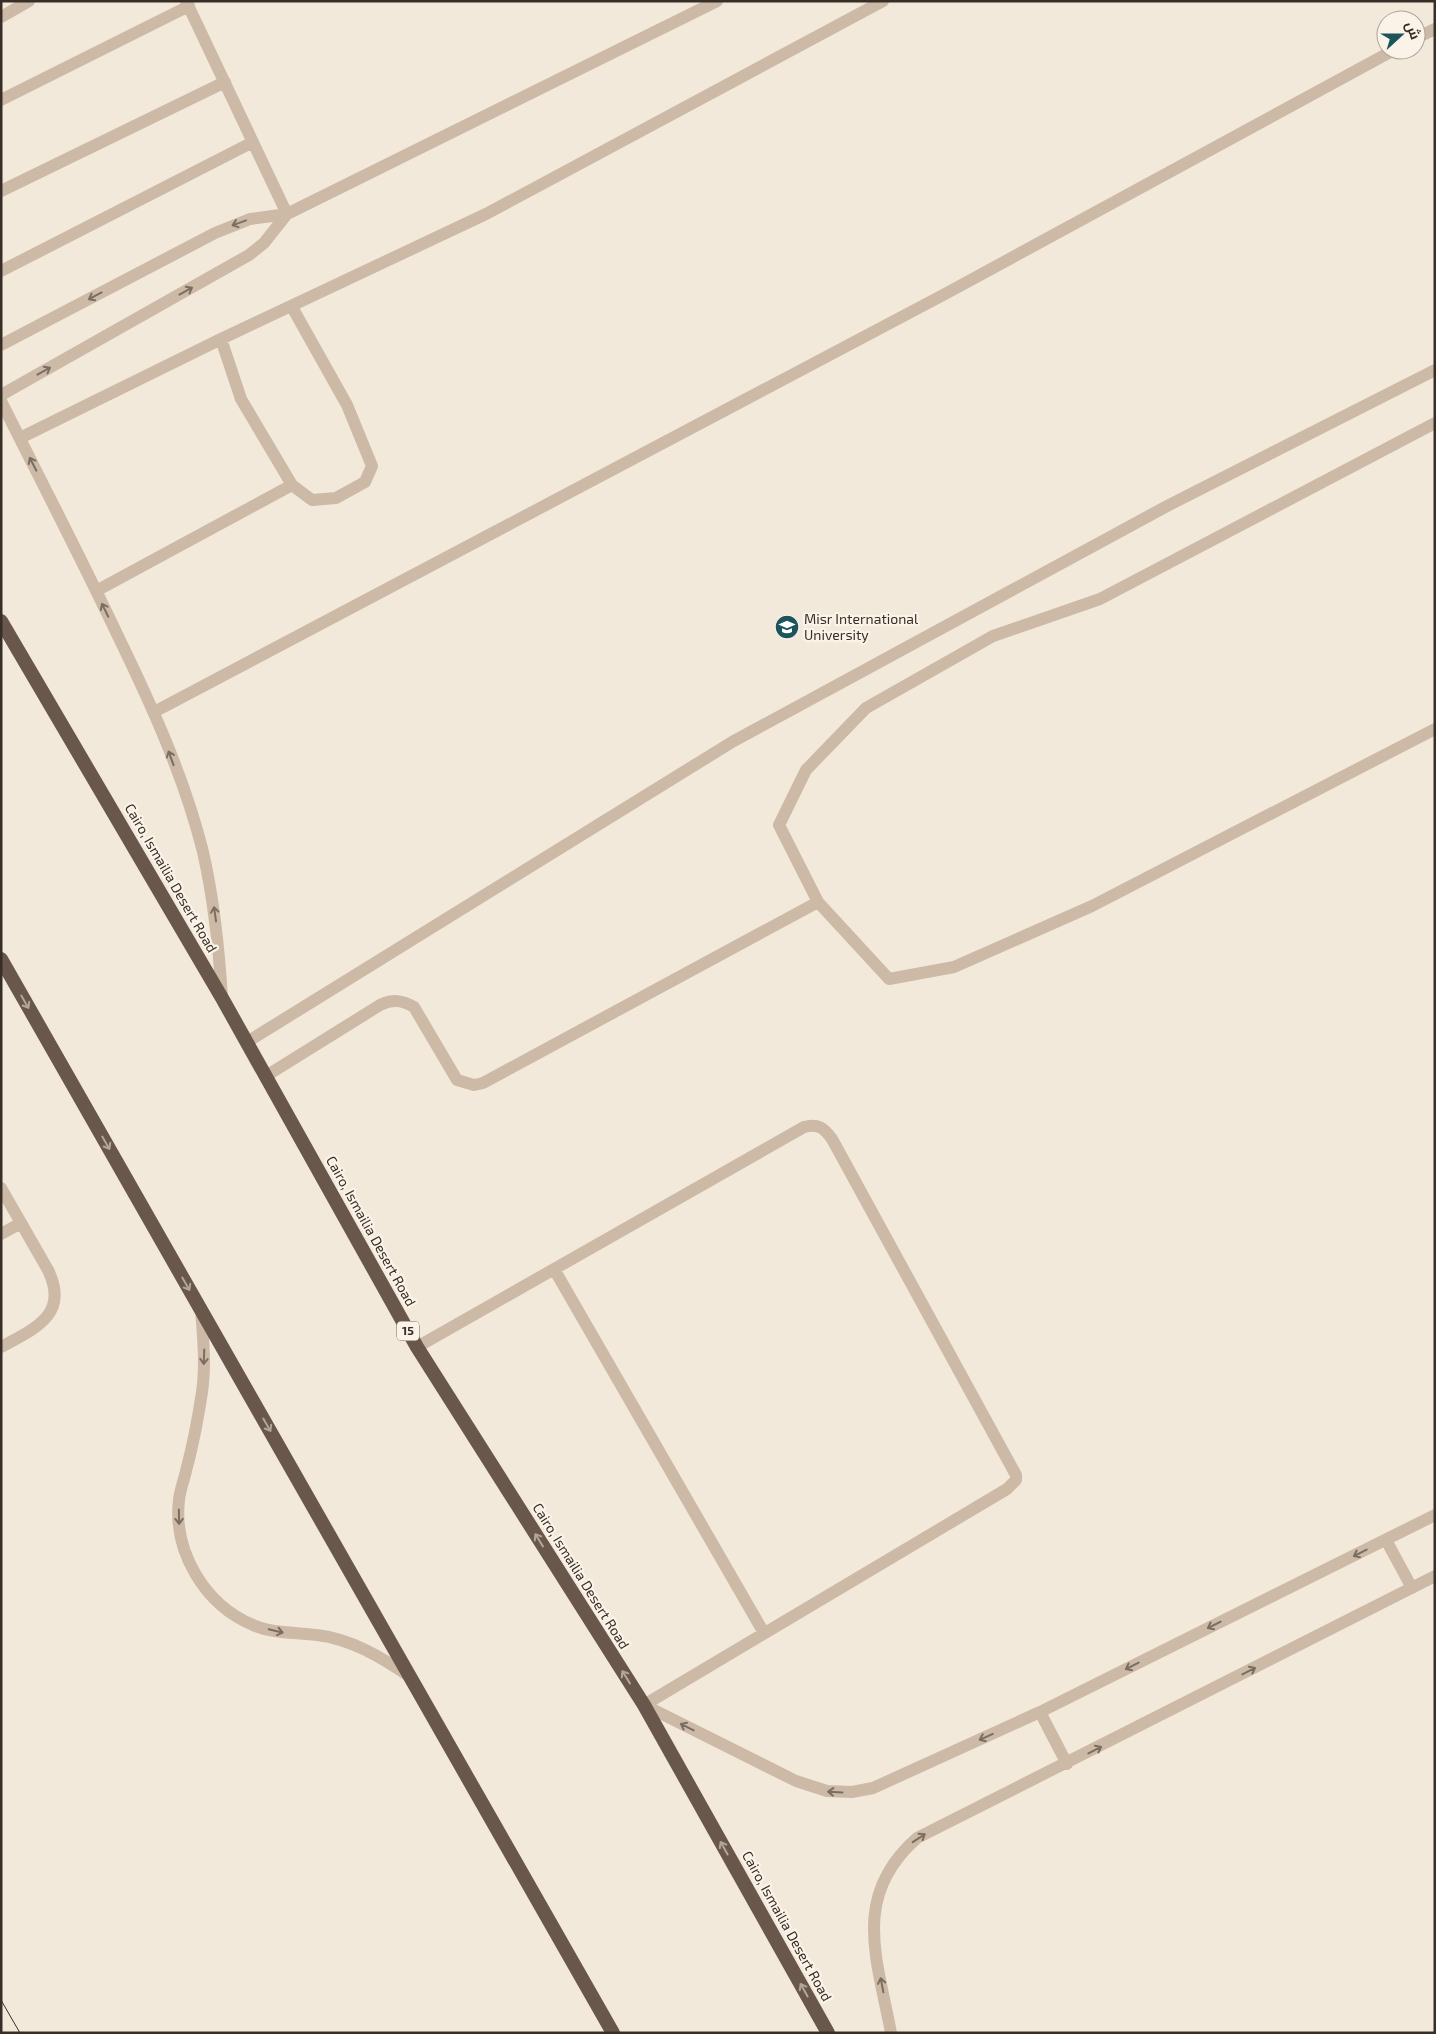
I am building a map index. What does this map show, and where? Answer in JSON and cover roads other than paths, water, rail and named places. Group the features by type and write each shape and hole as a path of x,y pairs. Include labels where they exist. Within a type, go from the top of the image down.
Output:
{"highway":[{"name":"Cairo, Ismailia Desert Road","path":"1,621 248,1042 417,1347 644,1705 828,2033"},
{"path":"1,959 613,2033"}],"street":[{"path":"1,18 29,1"},
{"path":"1,345 232,225 250,219 287,214 717,1"},
{"path":"20,438 221,339 486,214 882,1"},
{"path":"1,100 188,3 287,214"},
{"path":"154,712 945,294 1376,60"},
{"path":"1,191 225,82"},
{"path":"1,271 253,142"},
{"path":"1,395 249,255 264,243 287,214"},
{"path":"221,339 241,399 292,485 312,500 336,498 365,482 372,466 347,405 292,307"},
{"path":"248,1042 732,742 1170,505 1435,370"},
{"path":"1,401 154,712 189,804 202,852 219,948 222,998"},
{"path":"1435,423 1100,599 993,636 866,708 806,770 779,825 818,902 889,979 954,968 1092,906 1435,729"},
{"path":"96,591 292,485"},
{"path":"266,1076 380,1005 395,1000 405,1002 414,1007 457,1080 474,1085 483,1082 818,902"},
{"path":"417,1347 804,1127 813,1125 824,1128 832,1139 1016,1474 1016,1480 1012,1487 644,1705"},
{"path":"1,1188 51,1276 55,1294 53,1307 48,1318 39,1326 1,1347"},
{"path":"1,1234 21,1223"},
{"path":"554,1269 764,1633"},
{"path":"201,1309 204,1350 202,1390 179,1500 179,1532 188,1562 204,1589 226,1610 254,1626 284,1633 318,1635 351,1643 382,1657 409,1676"},
{"path":"644,1705 796,1781 827,1791 852,1792 873,1788 1040,1712 1435,1515"},
{"path":"1386,1540 1412,1588"},
{"path":"891,2033 873,1928 875,1908 880,1887 889,1869 902,1852 917,1838 1067,1764 1435,1576"},
{"path":"1040,1712 1067,1764"}],"tram line":[{"path":"1,2000 20,2033"}],"place":[{"name":"Misr International University","path":"787,627"}]}
